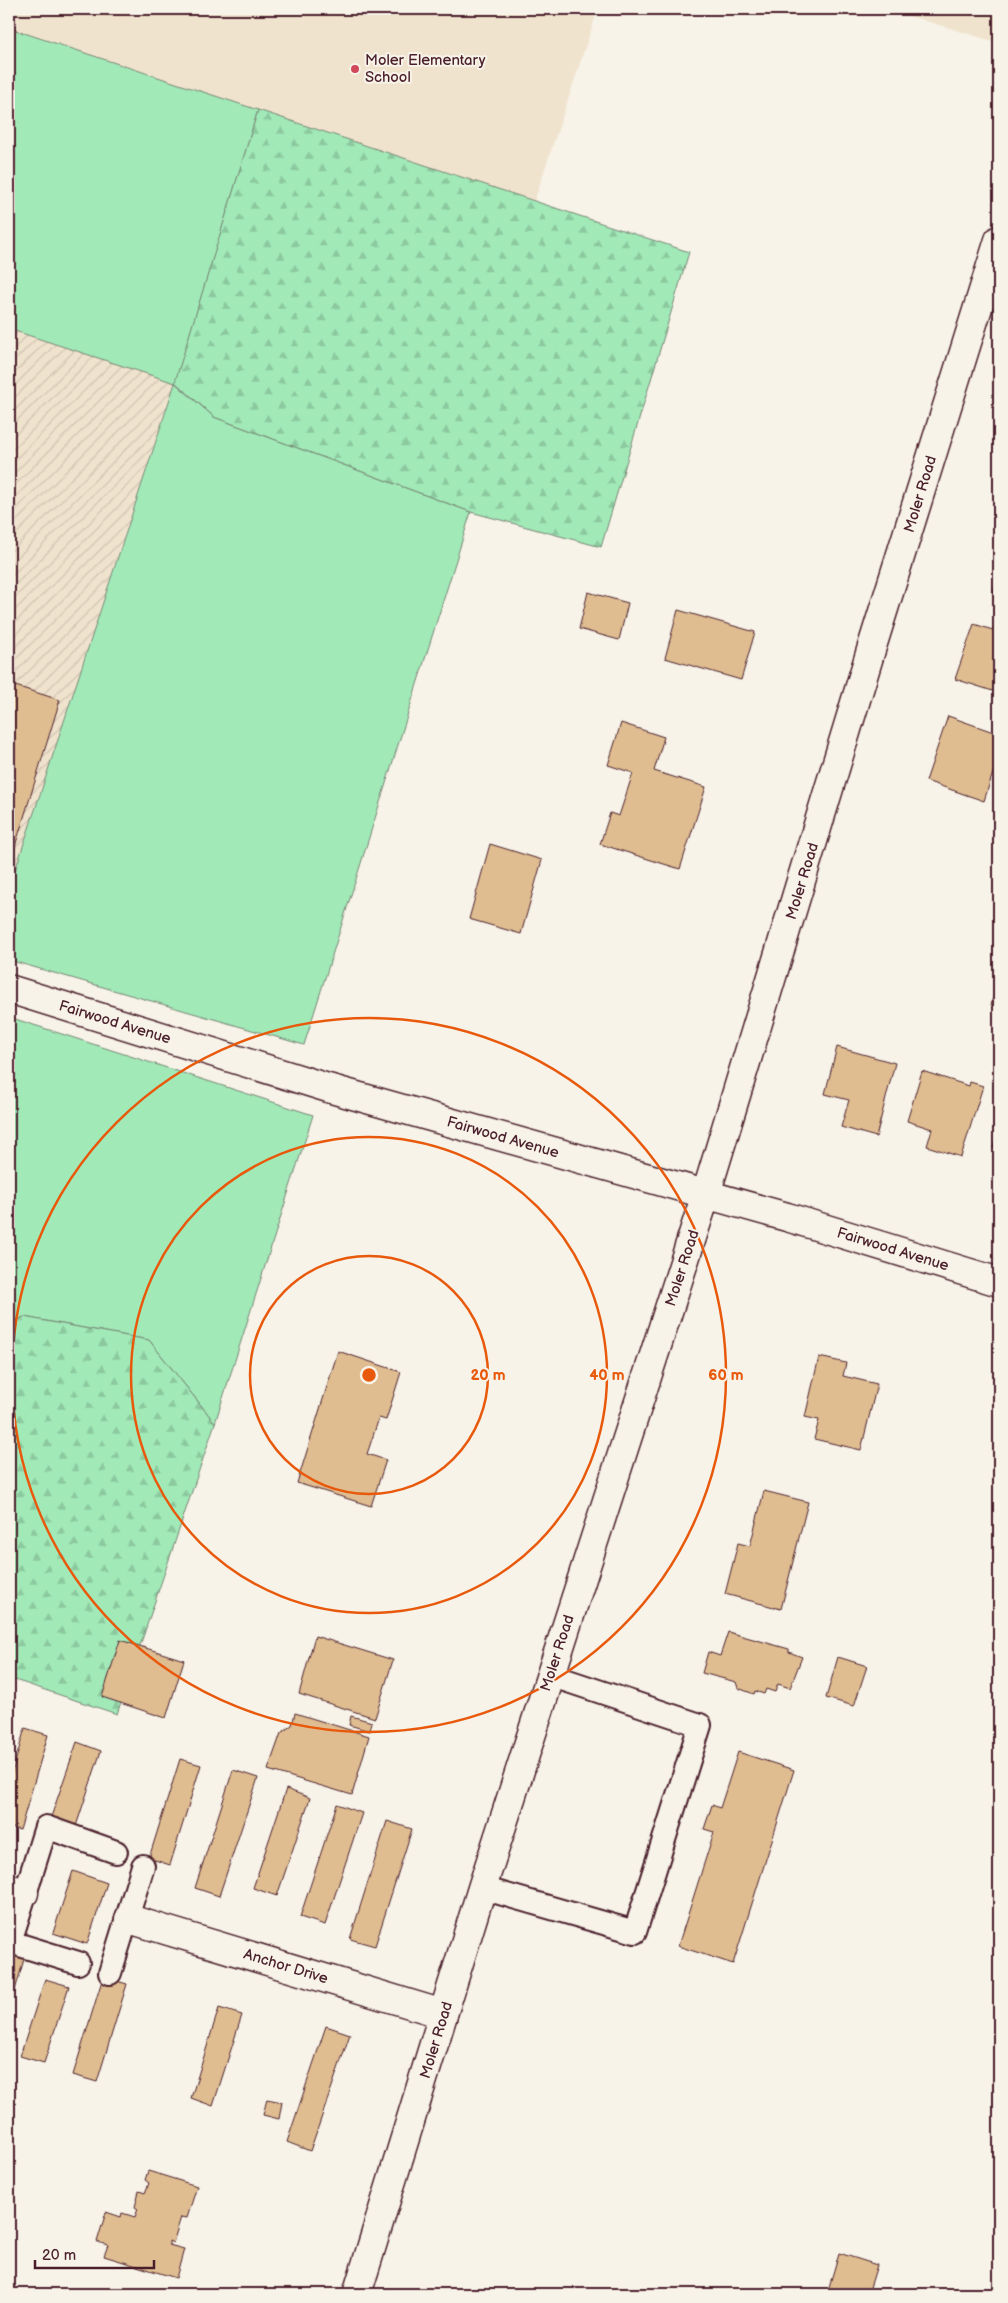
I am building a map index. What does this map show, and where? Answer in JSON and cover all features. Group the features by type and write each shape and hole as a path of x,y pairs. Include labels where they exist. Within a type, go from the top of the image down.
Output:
{"street":[{"name":"Moler Road","path":"357,2294 482,1888 706,1194 874,640 999,240"},
{"name":"Fairwood Avenue","path":"9,989 328,1088 706,1194 999,1282"},
{"name":"Anchor Drive","path":"129,1919 443,2014"}],"lane":[{"path":"482,1888 635,1932 700,1725 550,1675"},
{"path":"78,1963 10,1942 16,1890 46,1827 116,1852"},
{"path":"110,1973 129,1919 143,1866"}],"shaded area":[{"name":"Moler Elementary School","path":"9,9 598,9 534,202 9,28"},
{"path":"886,9 999,9 999,43"},
{"path":"9,329 175,382 9,889"}],"green space":[{"path":"9,28 258,110 175,383 9,329"},
{"path":"258,110 689,252 601,547 471,512 214,417 175,382"},
{"path":"175,383 214,417 471,512 304,1045 9,960 9,889"},
{"path":"9,1017 313,1115 215,1423 149,1340 24,1317 9,1324"},
{"path":"24,1317 149,1340 215,1423 117,1714 9,1678 9,1324"}],"building":[{"path":"999,571 999,594 993,592"},
{"path":"588,592 628,603 619,640 579,629"},
{"path":"678,610 755,632 741,680 665,658"},
{"path":"974,624 999,632 999,693 955,679"},
{"path":"9,684 60,700 9,866"},
{"path":"948,716 999,734 999,754 984,801 926,781"},
{"path":"621,723 664,737 654,771 706,787 680,869 600,844 610,813 619,816 633,773 608,765"},
{"path":"490,844 542,860 521,934 469,919"},
{"path":"999,977 999,1007 991,1005"},
{"path":"837,1047 895,1063 876,1137 841,1127 849,1100 825,1094"},
{"path":"922,1071 969,1086 970,1082 983,1086 961,1157 927,1146 932,1129 907,1121"},
{"path":"999,1127 999,1150 993,1148"},
{"path":"338,1351 401,1372 386,1420 379,1418 367,1454 386,1460 371,1506 297,1483"},
{"path":"819,1357 846,1363 843,1376 877,1384 861,1450 814,1439 819,1420 805,1417"},
{"path":"764,1491 808,1502 781,1609 725,1594 738,1543 750,1546"},
{"path":"728,1632 789,1649 789,1652 802,1657 790,1688 778,1684 775,1692 766,1689 764,1694 755,1691 754,1694 738,1688 736,1682 702,1673 708,1652 720,1656"},
{"path":"315,1636 393,1660 375,1718 299,1694"},
{"path":"120,1640 184,1660 166,1718 102,1697"},
{"path":"838,1657 867,1666 854,1706 826,1698"},
{"path":"295,1713 369,1736 352,1795 268,1770 281,1733 292,1725"},
{"path":"351,1716 372,1722 370,1731 349,1725"},
{"path":"25,1728 48,1735 20,1830 9,1827 9,1783"},
{"path":"77,1742 101,1751 76,1826 51,1817"},
{"path":"738,1752 794,1770 733,1964 678,1946 714,1832 704,1829 712,1805 720,1808"},
{"path":"180,1759 201,1765 170,1865 149,1858"},
{"path":"233,1770 258,1778 219,1896 195,1888"},
{"path":"286,1789 310,1798 277,1896 253,1888"},
{"path":"337,1804 362,1813 325,1925 300,1917"},
{"path":"387,1821 412,1829 375,1946 350,1939"},
{"path":"73,1871 107,1883 87,1944 53,1933"},
{"path":"9,1951 25,1956 9,2011"},
{"path":"103,1977 127,1984 97,2082 73,2075"},
{"path":"45,1979 69,1986 44,2063 20,2056"},
{"path":"219,2008 242,2015 213,2106 191,2098"},
{"path":"326,2026 350,2034 310,2151 287,2142"},
{"path":"267,2099 282,2102 279,2119 263,2115"},
{"path":"148,2171 197,2186 187,2218 181,2217 173,2243 169,2241 169,2245 184,2249 176,2278 104,2256 108,2245 97,2242 106,2212 121,2217 122,2213 135,2217 138,2209 135,2207 139,2191 145,2193 149,2183 145,2180"},
{"path":"839,2253 877,2265 868,2294 827,2294"}],"place":[{"name":"Moler Elementary School","path":"355,69"}]}
